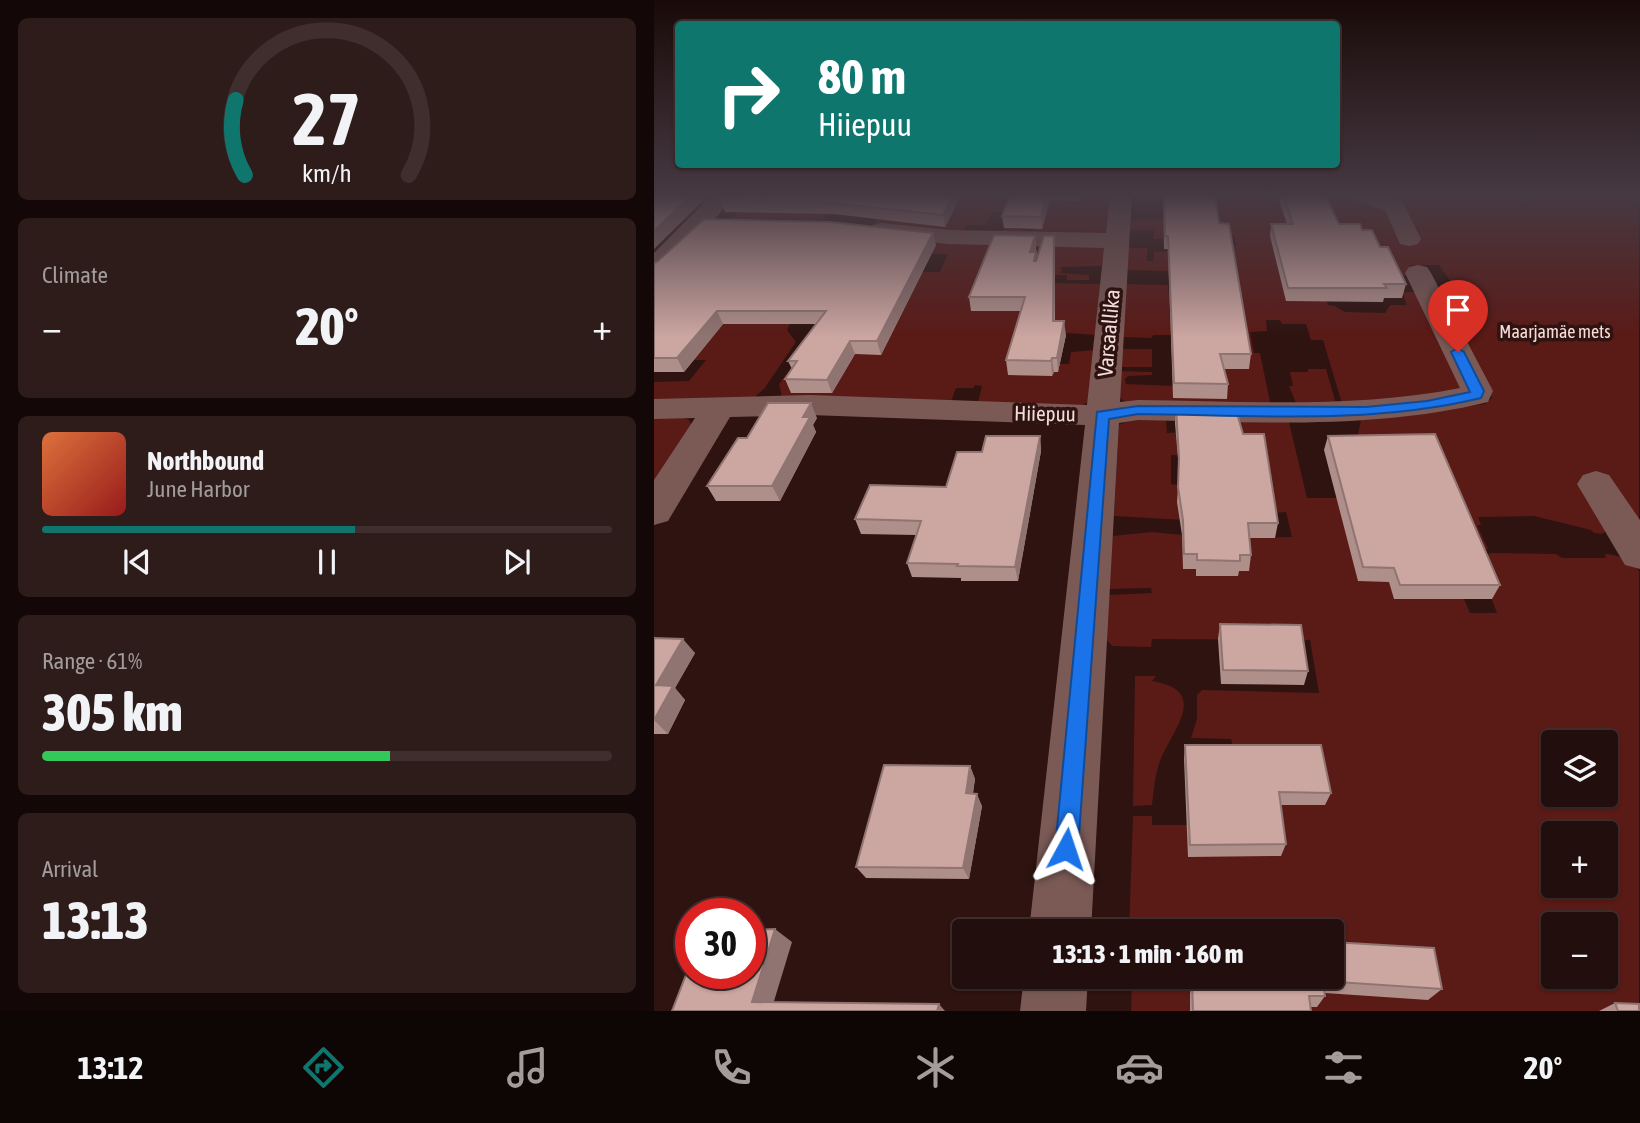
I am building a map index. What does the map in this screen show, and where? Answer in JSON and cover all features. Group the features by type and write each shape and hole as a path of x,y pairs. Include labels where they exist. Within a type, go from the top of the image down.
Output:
{"street":[{"path":"654,267 687,242"},
{"name":"Varsaallika","path":"1060,919 1117,242"},
{"name":"Hiiepuu","path":"654,409 856,406 1102,415 1138,410 1366,412 1427,405 1476,395 1478,391 1418,273"},
{"path":"654,511 719,407"},
{"path":"1596,484 1639,554"},
{"path":"1053,1011 1055,989"}],"green space":[{"path":"921,242 1101,245 1106,249 1101,266 1060,267 1060,273 1089,275 1089,280 1067,280 1067,275 1048,275 1046,283 1101,284 1098,335 1065,333 1008,374 1052,376 1054,372 1058,372 1060,364 1069,364 1071,352 1094,350 1091,401 1078,407 978,402 982,386 975,385 973,388 956,388 950,404 782,398 779,384 788,372 795,372 833,307 790,324 787,330 796,342 764,389 752,399 654,401 654,382 689,381 706,360 694,360 654,331 909,272 940,272 948,254 932,254 933,250"},
{"name":"Maarjamäe mets","path":"1235,242 1639,242 1639,536 1608,530 1602,534 1594,533 1534,516 1478,517 1481,525 1477,525 1488,549 1479,549 1394,599 1464,599 1470,613 1497,613 1486,584 1485,557 1490,553 1556,554 1562,558 1606,558 1605,554 1628,561 1639,571 1639,1011 1302,1011 1320,989 1344,989 1344,919 1129,919 1133,816 1152,816 1152,825 1188,825 1275,805 1324,805 1234,750 1231,739 1191,738 1197,719 1197,695 1202,690 1319,693 1310,640 1152,639 1151,647 1112,646 1106,639 1107,595 1152,593 1151,588 1107,589 1112,536 1152,532 1182,535 1184,569 1196,569 1196,576 1237,576 1245,538 1292,537 1286,512 1186,520 1114,516 1119,425 1136,418 1166,420 1167,433 1186,432 1177,449 1177,455 1171,455 1171,484 1178,485 1242,435 1240,417 1289,422 1307,498 1337,498 1363,450 1358,434 1361,420 1485,404 1492,398 1439,293 1457,291 1439,265 1409,265 1414,276 1318,274 1328,305 1345,312 1385,313 1390,305 1407,305 1402,292 1417,292 1466,389 1343,407 1323,340 1311,340 1306,324 1282,324 1280,320 1266,320 1267,331 1250,332 1254,353 1260,353 1270,402 1126,402 1120,398 1118,371 1152,372 1152,375 1128,376 1125,379 1126,384 1223,388 1189,335 1123,337 1124,284 1168,285 1169,297 1213,297 1174,271 1126,270 1125,248 1147,248 1147,261 1153,261 1154,252 1236,246"},
{"path":"1123,349 1152,349 1152,367 1119,367"},
{"path":"1308,369 1326,369 1337,407 1296,403 1289,386 1293,386 1290,372 1308,372"},
{"path":"679,416 689,420 692,426 654,488 654,417"},
{"path":"1135,676 1156,676 1152,681 1179,692 1183,701 1180,721 1158,768 1152,805 1133,806"},
{"path":"1132,989 1245,989 1245,994 1190,1011 1131,1011"}],"building":[{"path":"679,242 928,242 877,341 850,341 827,380 785,379 797,361 788,361 826,311 717,311 677,358 654,358 654,263"},
{"path":"991,242 1033,242 1030,252 1036,252 1036,261 1042,242 1054,242 1053,321 1064,321 1057,358 1052,358 1051,361 1006,360 1025,297 969,297"},
{"path":"1168,242 1232,242 1251,354 1220,354 1228,384 1174,383"},
{"path":"1276,242 1378,242 1380,247 1388,247 1406,284 1384,284 1387,288 1288,288"},
{"path":"768,403 811,403 803,417 810,417 772,486 707,486 738,438 747,438"},
{"path":"1176,408 1236,410 1243,434 1264,434 1278,523 1248,523 1251,555 1240,555 1240,561 1197,560 1197,554 1184,554 1178,487"},
{"path":"1435,434 1500,585 1400,585 1394,568 1363,567 1328,436"},
{"path":"986,436 1040,436 1015,567 907,563 921,521 855,519 870,485 946,487 957,452 982,452"},
{"path":"1220,624 1301,625 1308,671 1223,670"},
{"path":"654,638 683,639 656,685 673,686 654,720"},
{"path":"1185,745 1321,745 1331,793 1279,792 1286,844 1190,845"},
{"path":"884,765 970,766 966,793 977,794 963,868 856,867"},
{"path":"766,929 775,929 766,958"},
{"path":"1344,943 1434,948 1442,989 1344,982"},
{"path":"681,989 756,989 752,1002 939,1004 937,1011 672,1011"},
{"path":"1192,989 1324,989 1325,996 1309,996 1311,1011 1193,1011"},
{"path":"1615,1003 1639,1004 1639,1011 1618,1011"}],"route":[{"path":"1066,849 1102,415 1138,410 1366,412 1451,401 1476,395 1478,391 1458,352"}]}
